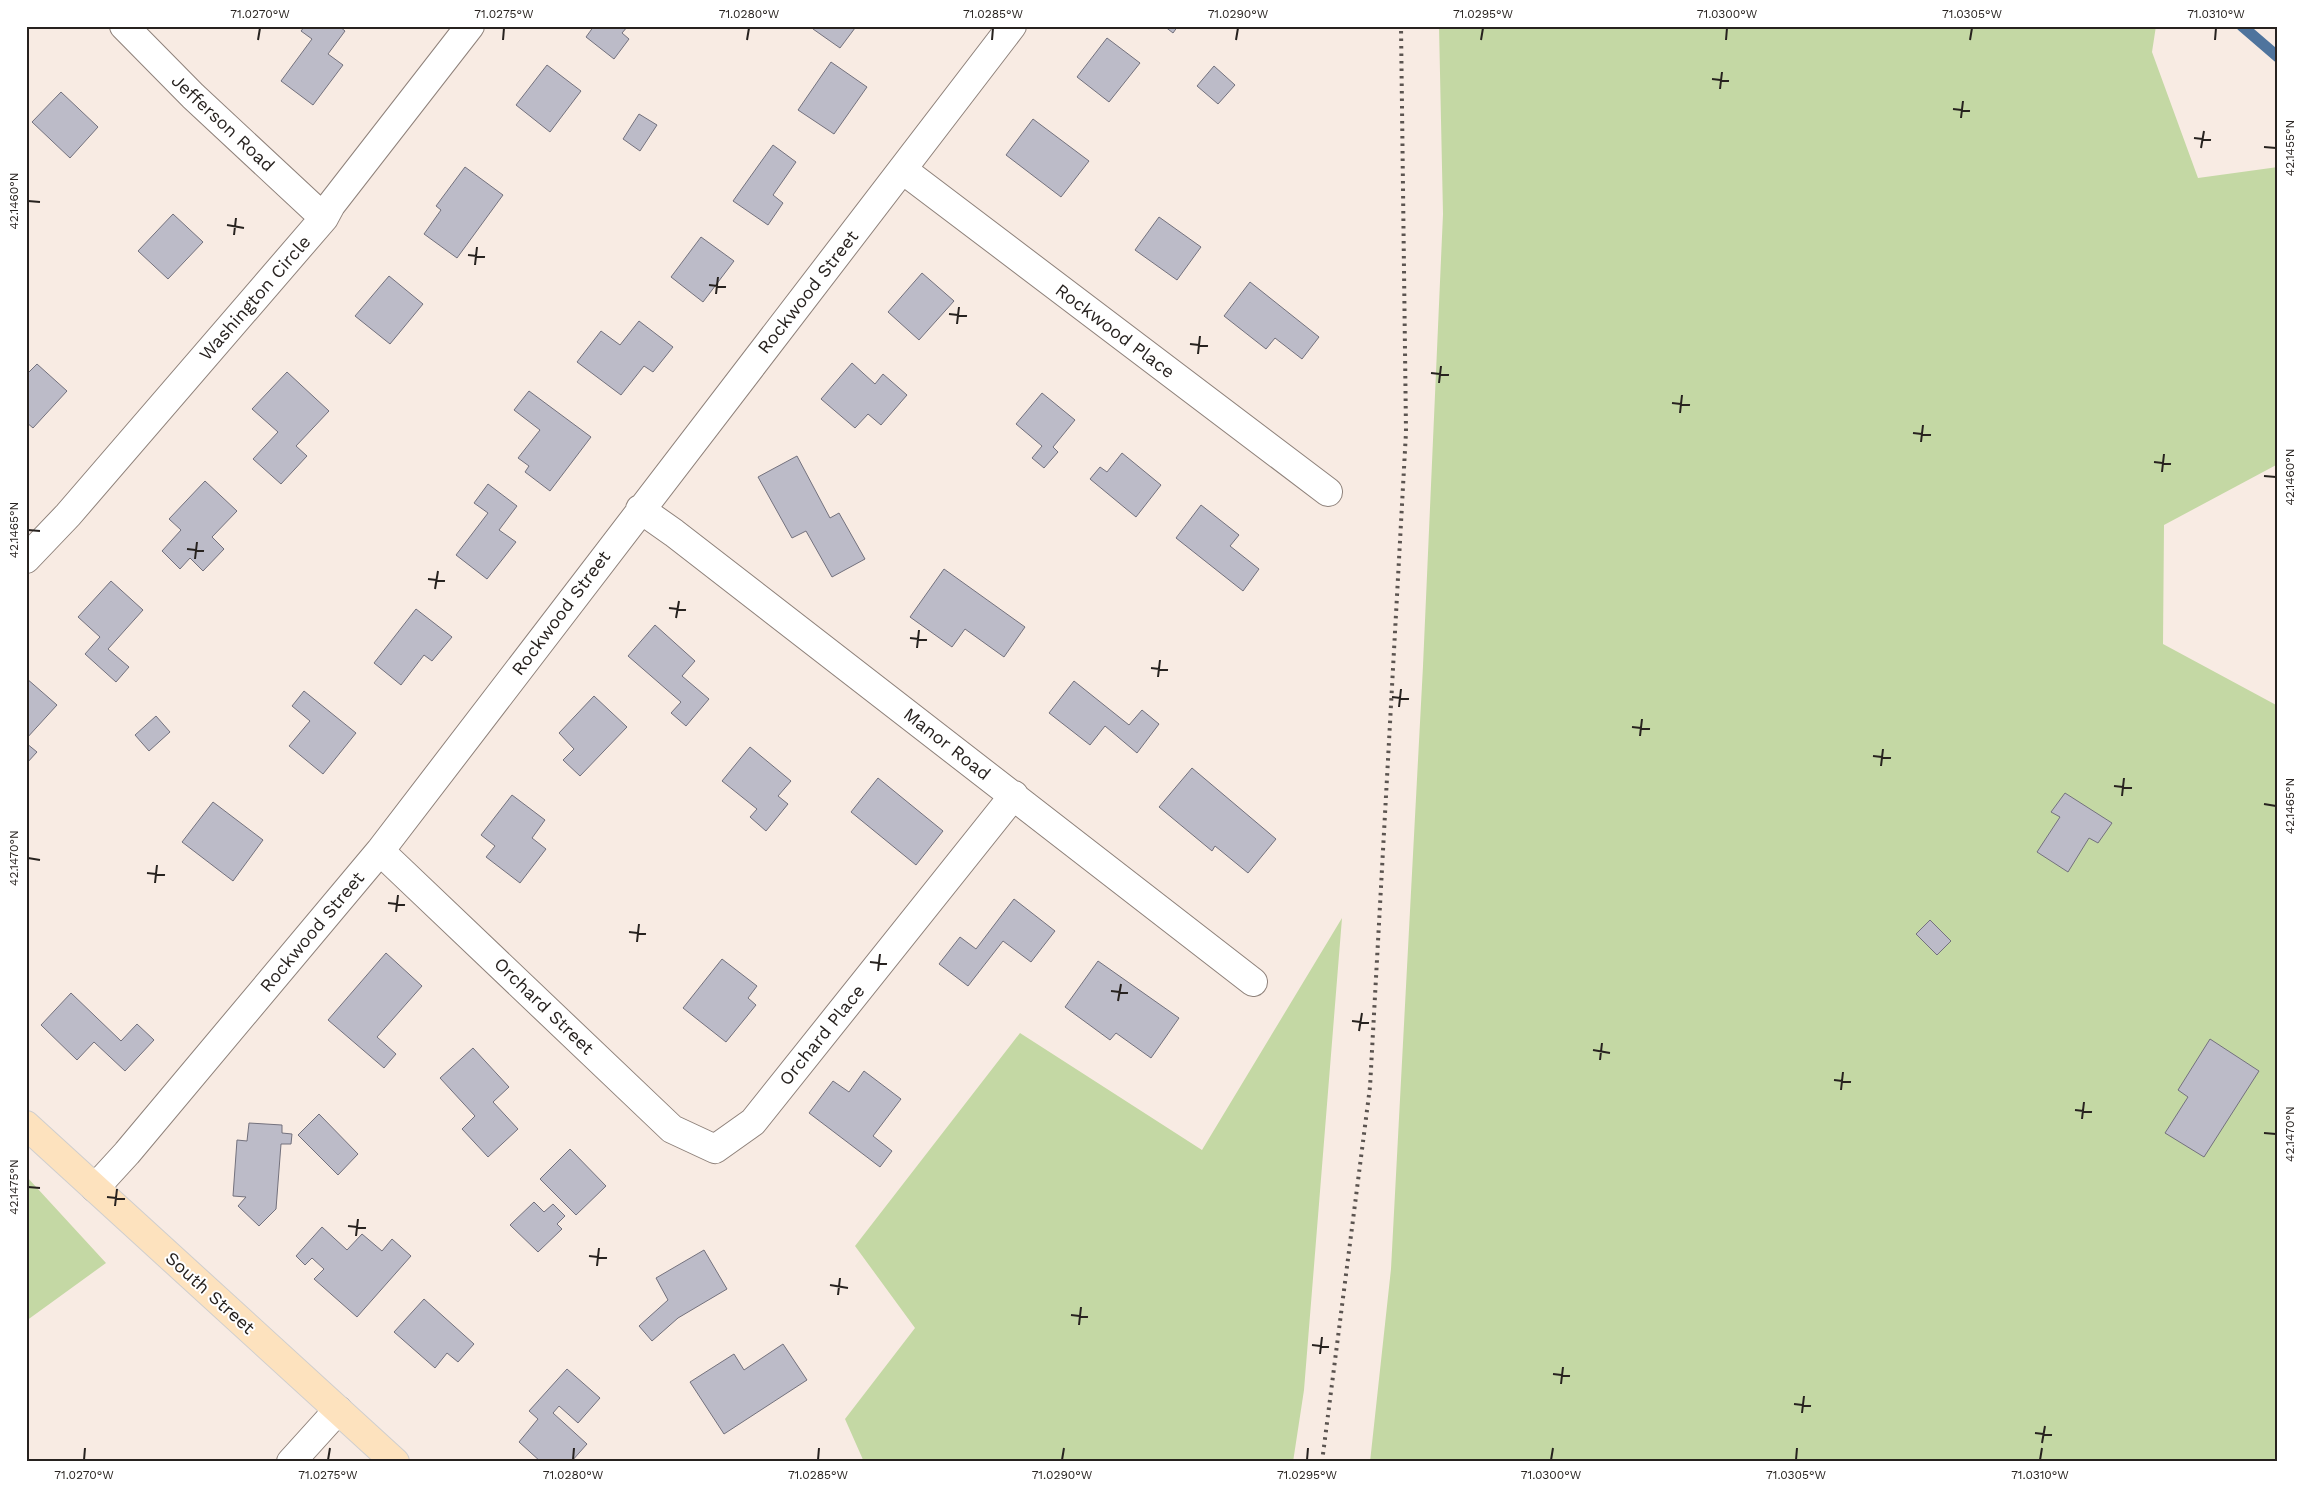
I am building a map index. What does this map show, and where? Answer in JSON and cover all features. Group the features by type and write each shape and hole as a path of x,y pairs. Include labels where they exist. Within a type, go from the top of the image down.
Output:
{"main road":[{"name":"South Street","path":"26,1124 395,1462"}],"street":[{"name":"Jefferson Road","path":"124,26 193,96 324,218"},
{"name":"Washington Circle","path":"31,545 68,516 324,218 331,205 470,26"},
{"name":"Rockwood Street","path":"95,1188 128,1153 380,851 640,509 903,170 1012,26"},
{"name":"Rockwood Place","path":"903,170 1328,492"},
{"name":"Manor Road","path":"640,509 674,533 1014,795 1253,982"},
{"name":"Orchard Place","path":"715,1149 754,1122 1014,795"},
{"name":"Orchard Street","path":"380,851 672,1129 715,1149"},
{"path":"292,1462 338,1410"}],"green space":[{"path":"1439,26 2156,26 2152,52 2198,178 2278,167 2278,464 2164,525 2163,644 2278,706 2278,1462 1370,1462 1391,1269 1423,666 1443,214"},
{"path":"1342,918 1304,1390 1293,1462 864,1462 845,1419 915,1328 855,1246 1020,1033 1202,1150"},
{"path":"26,1176 106,1263 26,1321"}],"building":[{"path":"305,26 339,26 345,31 328,54 343,65 313,105 281,81 312,39 301,31"},
{"path":"594,26 628,26 622,33 629,39 614,59 586,37"},
{"path":"815,26 852,26 855,28 840,48 813,29"},
{"path":"1164,26 1178,26 1173,33"},
{"path":"1107,38 1140,63 1109,102 1077,77"},
{"path":"831,62 867,87 834,134 798,110"},
{"path":"547,65 581,91 550,132 516,105"},
{"path":"1214,66 1235,85 1218,104 1197,86"},
{"path":"61,92 98,127 70,158 32,122"},
{"path":"639,114 657,125 640,151 623,139"},
{"path":"1033,119 1089,161 1061,197 1006,155"},
{"path":"773,145 796,162 773,195 783,203 768,225 733,201"},
{"path":"465,167 503,195 457,258 424,234 441,210 436,206"},
{"path":"173,214 203,242 168,279 138,251"},
{"path":"1159,217 1201,247 1177,280 1135,250"},
{"path":"701,237 734,261 703,302 671,277"},
{"path":"922,273 954,301 919,340 888,312"},
{"path":"389,276 423,304 390,344 355,316"},
{"path":"1250,282 1319,337 1302,359 1275,338 1266,349 1224,316"},
{"path":"639,321 673,347 653,372 644,366 621,395 577,362 601,331 620,345"},
{"path":"852,363 875,384 883,374 907,395 881,425 868,414 855,428 821,399"},
{"path":"37,364 67,391 33,428 26,422 26,375"},
{"path":"287,372 329,411 296,446 307,456 281,484 253,459 278,432 252,409"},
{"path":"529,391 591,437 550,491 525,472 529,466 518,458 540,430 514,410"},
{"path":"1042,393 1075,420 1053,447 1058,452 1044,468 1032,458 1042,446 1016,424"},
{"path":"1122,453 1161,485 1136,517 1090,479 1100,467 1107,472"},
{"path":"797,456 830,518 839,513 865,559 832,577 806,531 792,538 758,477"},
{"path":"205,481 237,511 212,537 224,549 203,571 190,558 180,569 162,551 181,530 169,519"},
{"path":"488,484 517,506 499,530 516,542 487,579 456,555 488,513 474,503"},
{"path":"1201,505 1239,535 1230,546 1259,569 1243,591 1176,538"},
{"path":"944,569 1025,627 1004,657 965,629 952,647 910,617"},
{"path":"111,581 143,610 108,649 129,667 116,682 85,654 100,637 78,617"},
{"path":"416,609 452,637 432,661 424,655 401,685 374,663"},
{"path":"655,625 695,661 682,676 709,699 686,726 671,713 681,702 628,656"},
{"path":"26,678 57,705 26,739"},
{"path":"1074,681 1129,725 1142,710 1159,724 1137,753 1105,726 1090,745 1049,713"},
{"path":"304,691 356,733 323,774 289,746 310,721 292,706"},
{"path":"594,696 627,727 580,776 563,760 574,749 559,733"},
{"path":"156,716 170,732 149,751 135,735"},
{"path":"26,743 37,752 26,764"},
{"path":"750,747 791,781 778,796 788,804 766,831 750,817 757,809 722,781"},
{"path":"1192,768 1276,839 1248,873 1215,846 1212,851 1159,807"},
{"path":"878,778 943,831 916,865 851,812"},
{"path":"2065,793 2112,823 2098,843 2089,838 2068,872 2037,852 2060,817 2051,812"},
{"path":"512,795 545,820 532,838 546,849 520,883 486,857 495,846 481,835"},
{"path":"213,802 263,840 233,881 182,842"},
{"path":"1014,899 1055,931 1031,962 1003,941 968,986 939,964 960,937 976,949"},
{"path":"1930,920 1951,941 1937,955 1916,934"},
{"path":"386,953 422,986 377,1037 396,1054 384,1068 328,1020"},
{"path":"722,959 757,986 748,998 756,1005 726,1042 683,1008"},
{"path":"1098,961 1179,1018 1151,1058 1116,1033 1110,1040 1065,1007"},
{"path":"71,993 121,1041 137,1024 154,1040 125,1071 94,1042 77,1060 41,1025"},
{"path":"2210,1039 2259,1071 2204,1157 2165,1133 2188,1097 2178,1090"},
{"path":"473,1048 509,1087 493,1102 518,1129 488,1157 462,1129 475,1116 440,1078"},
{"path":"864,1071 901,1099 873,1136 892,1151 880,1167 809,1113 833,1081 849,1092"},
{"path":"319,1114 358,1154 338,1175 298,1135"},
{"path":"249,1123 282,1125 282,1133 292,1134 291,1144 281,1144 276,1209 259,1226 238,1206 246,1197 233,1196 237,1140 247,1141"},
{"path":"570,1149 606,1186 576,1215 540,1179"},
{"path":"534,1202 544,1212 553,1204 565,1216 557,1224 562,1229 538,1252 510,1225"},
{"path":"322,1227 347,1250 362,1234 382,1251 392,1239 411,1256 357,1317 314,1279 324,1269 312,1258 305,1265 296,1256"},
{"path":"704,1250 727,1289 678,1318 652,1341 639,1326 668,1300 656,1278"},
{"path":"424,1299 474,1344 458,1362 447,1353 435,1368 394,1332"},
{"path":"783,1344 807,1380 724,1434 690,1382 734,1354 744,1370"},
{"path":"567,1369 600,1398 578,1423 559,1406 553,1413 587,1444 571,1462 541,1462 519,1442 538,1419 529,1411"}],"waterway":[{"path":"2242,26 2278,57"}],"railway":[{"path":"1322,1462 1370,1087 1406,432 1401,26"}]}
